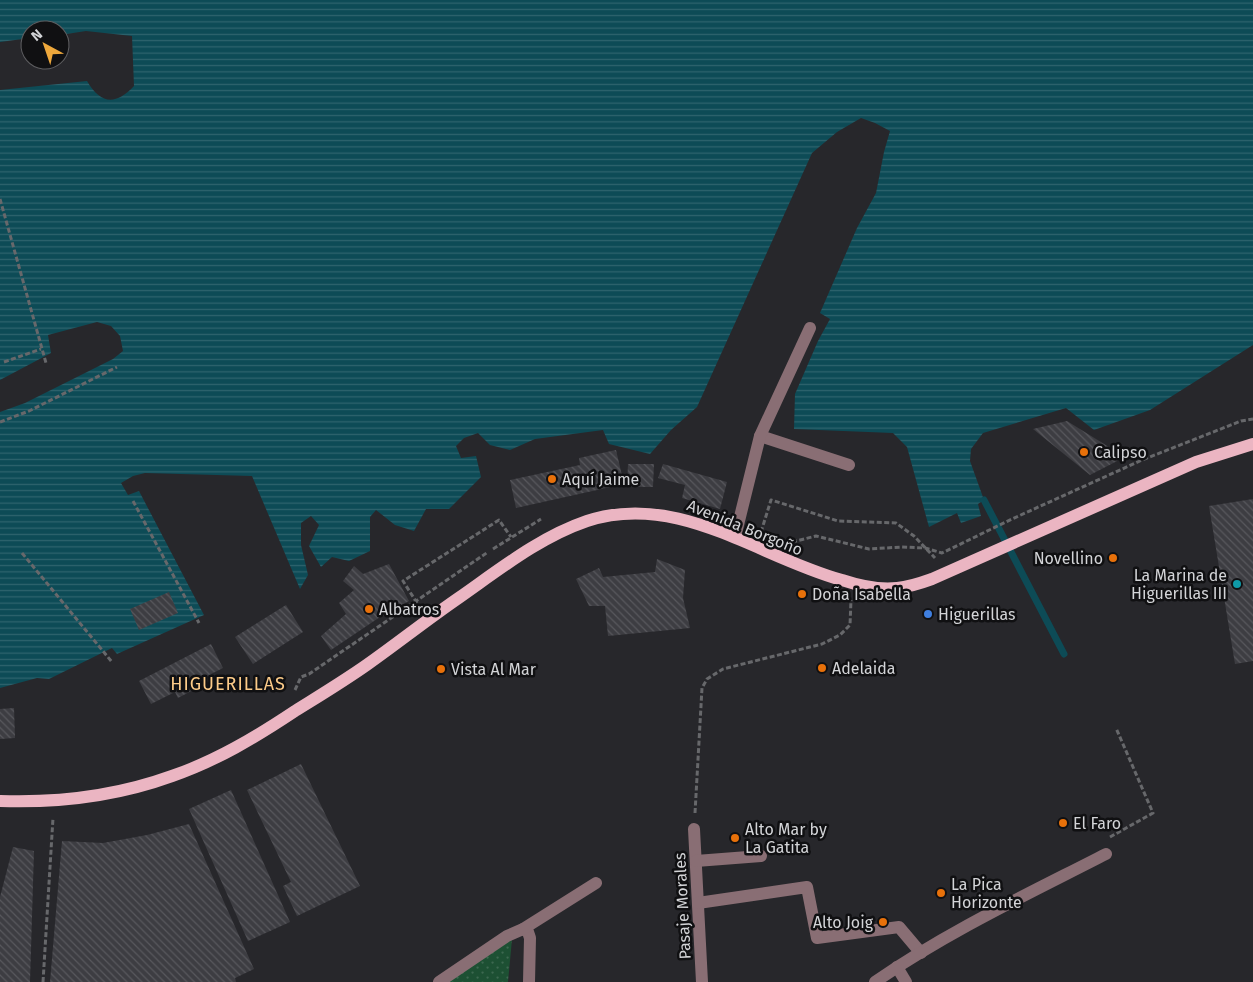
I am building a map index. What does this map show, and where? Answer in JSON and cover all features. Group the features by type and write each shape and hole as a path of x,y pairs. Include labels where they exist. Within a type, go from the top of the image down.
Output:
{"main road":[{"name":"Avenida Borgoño","path":"0,801 54,801 100,795 137,787 172,776 241,746 366,665 426,620 544,539 566,528 590,520 615,515 649,514 675,517 736,532 815,573 868,587 900,588 916,585 1196,462 1253,444"}],"street":[{"path":"736,532 760,436 810,328"},
{"path":"760,436 849,465"},
{"name":"Pasaje Morales","path":"694,829 702,982"},
{"path":"875,982 897,967 972,924 1106,854"},
{"path":"696,861 760,856"},
{"path":"439,982 507,936 523,930 596,883"},
{"path":"698,903 807,887 817,938 899,927 921,953"},
{"path":"523,930 528,932 530,938 529,982"},
{"path":"897,967 906,982"}],"path":[{"path":"0,200 46,363"},
{"path":"4,362 41,349"},
{"path":"0,422 29,411 117,367"},
{"path":"784,541 792,542 816,536 869,549 925,548 942,553 1012,518 1142,460 1241,421 1253,419"},
{"path":"736,532 759,537 771,500 838,521 896,524 914,536 925,548 953,569"},
{"path":"133,501 199,623"},
{"path":"292,696 301,677 416,603 511,537 548,516"},
{"path":"426,620 403,581 499,520 523,554"},
{"path":"22,553 112,662"},
{"path":"694,829 702,688 707,679 723,669 822,644 840,635 850,624 852,583"},
{"path":"1106,854 1107,838 1153,814 1116,728"},
{"path":"43,982 54,801"}],"green space":[{"path":"512,939 508,982 446,982"}],"water":[{"path":"0,0 1253,0 1253,345 1150,410 1094,430 1066,408 983,433 971,449 970,461 984,500 978,504 981,516 961,523 957,513 929,527 907,447 893,433 794,429 795,394 818,341 830,319 820,313 857,228 876,193 890,131 861,118 837,132 812,153 697,407 671,430 650,454 609,444 603,430 535,439 510,450 490,445 478,433 464,438 456,446 461,458 476,456 481,477 449,509 426,509 414,531 395,525 376,510 370,517 370,551 349,561 332,557 321,567 309,546 319,525 311,516 301,523 301,545 308,575 300,589 252,476 145,473 133,476 121,483 128,495 139,491 204,615 117,654 112,648 49,679 37,678 0,688 0,412 25,403 113,359 123,351 120,336 111,326 97,322 48,335 51,353 0,380 0,90 87,81 98,95 109,100 121,97 134,86 132,36 86,31 70,33 70,20 20,20 20,39 0,42"}],"building":[{"path":"1067,421 1125,457 1090,475 1033,429"},
{"path":"616,450 624,484 516,508 510,480 580,465 579,458"},
{"path":"628,464 654,464 653,487 627,487"},
{"path":"663,464 727,482 720,509 682,498 685,485 658,478"},
{"name":"La Marina de Higuerillas III","path":"1253,499 1253,661 1235,664 1209,506"},
{"path":"657,559 685,570 683,598 690,628 608,636 605,606 589,606 576,579 599,568 603,577 655,572"},
{"name":"Albatros","path":"389,564 409,601 380,617 331,650 321,636 346,614 339,603 354,590 343,581 354,566 363,574"},
{"path":"169,592 178,613 139,630 130,609"},
{"path":"286,605 303,632 253,664 235,637"},
{"path":"211,644 223,668 211,674 214,679 178,698 175,692 151,704 139,681"},
{"path":"14,708 15,738 0,739 0,709"},
{"path":"301,764 360,886 297,916 283,886 291,882 247,790"},
{"path":"231,790 290,922 248,941 189,809"},
{"path":"189,824 254,969 235,978 236,982 50,982 62,841 103,843 147,835"},
{"path":"13,847 34,851 30,982 0,982 0,897"}],"waterway":[{"path":"984,500 1064,654"}],"place":[{"name":"Calipso","path":"1084,452"},
{"name":"Aquí Jaime","path":"552,479"},
{"name":"Novellino","path":"1113,558"},
{"name":"La Marina de Higuerillas III","path":"1237,584"},
{"name":"Doña Isabella","path":"802,594"},
{"name":"Albatros","path":"369,609"},
{"name":"Higuerillas","path":"928,614"},
{"name":"Adelaida","path":"822,668"},
{"name":"Vista Al Mar","path":"441,669"},
{"name":"El Faro","path":"1063,823"},
{"name":"Alto Mar by La Gatita","path":"735,838"},
{"name":"La Pica Horizonte","path":"941,893"},
{"name":"Alto Joig","path":"883,922"}],"district":[{"name":"HIGUERILLAS","path":"228,684"}]}
